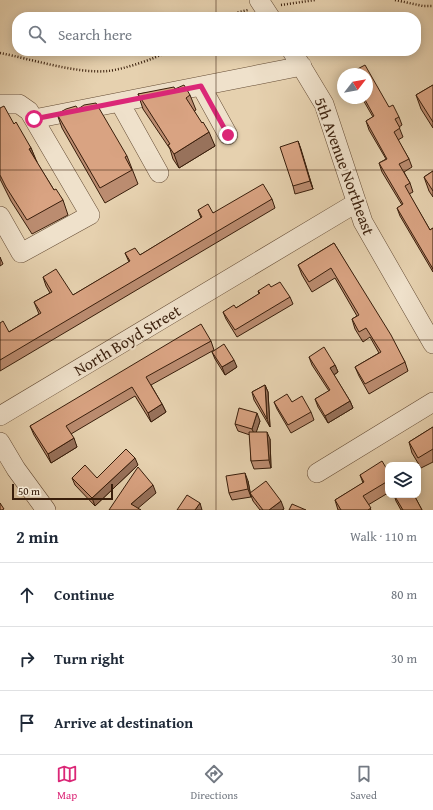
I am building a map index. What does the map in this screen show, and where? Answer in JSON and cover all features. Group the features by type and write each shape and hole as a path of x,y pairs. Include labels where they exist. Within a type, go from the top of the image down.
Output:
{"street":[{"path":"259,0 267,12"},
{"path":"34,119 201,86 297,59"},
{"name":"5th Avenue Northeast","path":"297,59 324,104 356,202 371,238 433,344"},
{"path":"201,86 228,135"},
{"path":"120,103 159,173"},
{"path":"0,104 19,104 29,111 90,214 21,253 0,216"},
{"name":"North Boyd Street","path":"0,416 356,202"},
{"path":"317,473 433,402"},
{"path":"0,442 16,470 46,510"}],"path":[{"path":"395,0 423,6 433,6"},
{"path":"0,53 12,56"},
{"path":"14,56 81,70 108,71 136,64 156,56"}],"building":[{"path":"365,65 367,68 359,68"},
{"path":"373,79 389,107 393,105 399,117 395,119 400,128 394,132 409,159 399,164 410,183 405,186 430,230 433,228 433,269 397,208 403,204 379,163 387,159 366,121 374,116 367,104 373,104"},
{"path":"184,85 190,95 186,98 209,132 174,154 168,145 170,144 138,94 174,87 175,89"},
{"path":"433,85 433,122 416,95"},
{"path":"96,103 127,156 125,157 132,170 100,188 57,114 76,106 78,109 84,105"},
{"path":"4,106 14,124 16,122 31,148 29,149 54,190 56,189 63,200 27,220 0,175 0,108"},
{"path":"298,141 310,181 293,186 280,147"},
{"path":"433,171 433,191 424,177"},
{"path":"263,184 272,199 0,360 0,323 3,321 9,332 41,313 34,302 52,292 43,277 56,269 73,295 130,261 125,253 135,248 140,255 202,217 198,210 208,204 213,213"},
{"path":"334,243 391,335 405,362 365,384 355,367 381,352 366,328 359,332 352,319 359,315 331,268 309,282 298,265"},
{"path":"280,282 290,297 235,330 223,312 234,305 236,308 260,293 258,291 269,284 271,287"},
{"path":"201,324 211,341 146,377 162,404 148,413 132,387 66,426 74,438 48,454 30,426"},
{"path":"224,344 234,360 222,367 212,352"},
{"path":"324,347 335,365 330,368 350,401 325,416 315,399 330,390 309,357"},
{"path":"265,385 267,419 252,392"},
{"path":"287,394 292,402 302,396 311,412 288,425 274,402"},
{"path":"239,408 257,413 252,429 235,424"},
{"path":"433,427 433,449 418,458 409,442"},
{"path":"249,432 267,432 269,460 251,461"},
{"path":"126,449 135,458 92,498 72,478 85,465 97,478"},
{"path":"382,461 385,466 385,483 363,496 371,508 368,510 341,510 335,500 364,482 360,475"},
{"path":"138,467 153,485 131,504 141,510 109,510"},
{"path":"245,473 248,489 229,493 226,476"},
{"path":"266,481 281,501 269,510 263,510 250,493"},
{"path":"187,495 200,503 195,510 177,510"},
{"path":"396,498 416,498 422,510 403,510"},
{"path":"0,503 4,509 2,510 0,510"},
{"path":"292,504 306,510 289,510"}],"route":[{"path":"34,119 201,86 228,135"}]}
